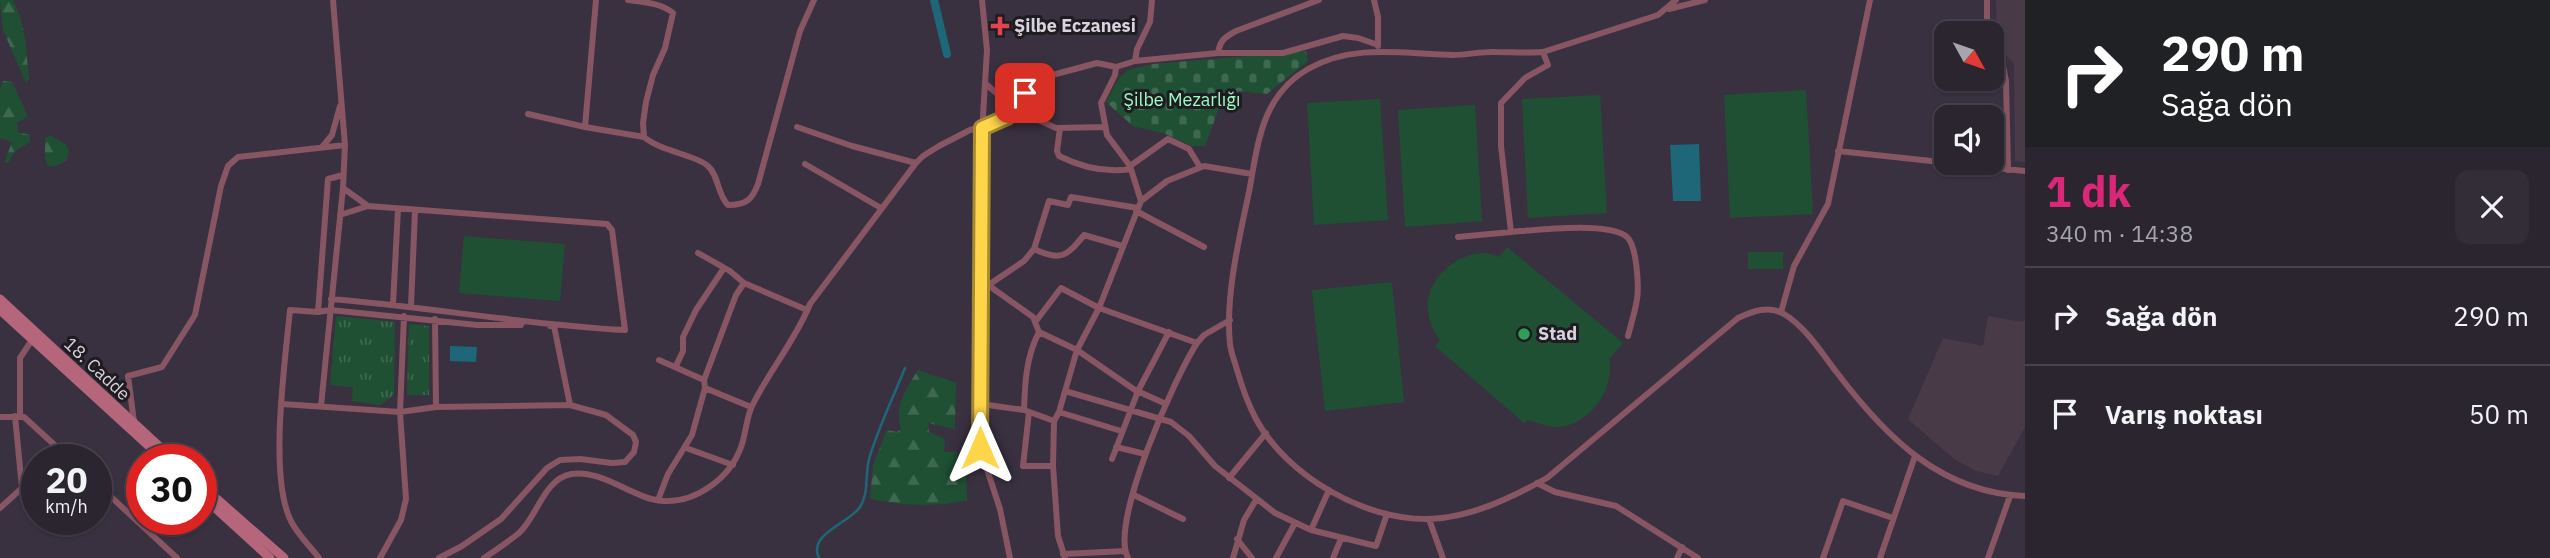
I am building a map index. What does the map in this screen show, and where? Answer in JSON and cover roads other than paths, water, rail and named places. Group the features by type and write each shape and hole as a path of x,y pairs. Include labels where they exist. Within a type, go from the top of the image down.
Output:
{"street":[{"path":"321,406 345,145 333,0"},
{"path":"584,127 596,0"},
{"path":"628,0 647,2 669,9 673,13 665,48 653,75 646,102 644,137"},
{"path":"528,114 644,137 656,146 707,164 714,173 722,199 728,205 749,202 758,184 800,31 814,0"},
{"path":"982,0 987,50 982,128 980,448 1000,509 1010,558"},
{"path":"1135,61 1137,49 1150,22 1152,0"},
{"path":"1218,53 1224,37 1319,0"},
{"path":"1374,0 1378,17 1378,48"},
{"path":"1676,0 1658,15 1543,52 1494,51 1455,55 1378,48 1333,58 1308,69 1282,88 1271,105 1261,132 1230,301 1230,346 1256,421 1279,450 1307,476 1370,510 1429,519 1460,514 1511,498 1547,478 1738,318 1754,310 1781,312 1799,327 1886,431 1915,456 1957,483 2010,496 2025,496"},
{"path":"1667,9 1705,0"},
{"path":"1781,312 1794,266 1828,204 1870,0"},
{"path":"1987,0 1987,21"},
{"path":"484,558 519,533 554,484 571,474 588,475 613,482 658,500 676,499 717,483 733,464 741,447 751,407 800,329 807,310 916,163 939,146 970,130 1000,121 1034,83 1045,77 1097,63 1116,67 1135,61 1218,53 1283,53 1343,36 1358,38 1378,48"},
{"path":"1511,232 1501,146 1502,103 1525,78 1548,65 1543,52"},
{"path":"1116,67 1101,103 1107,135 1130,168 1138,206"},
{"path":"2004,71 2008,170"},
{"path":"985,82 1014,108 1060,128 1105,127"},
{"path":"321,147 331,135 341,101"},
{"path":"797,127 852,146 916,163"},
{"path":"1060,128 1057,151 1059,156 1079,166 1118,171 1130,168 1168,139 1189,149 1200,167"},
{"path":"135,426 128,376 162,368 195,315 221,186 228,166 238,157 345,145"},
{"path":"1838,151 2025,171"},
{"path":"805,164 881,208"},
{"path":"1230,320 1204,335 1197,343 1159,418 1145,454 1127,518 1126,555 1064,556 1058,536 1053,466 1054,421 1077,350 1100,307 1138,206 1167,181 1200,167 1252,174"},
{"path":"318,312 328,179 343,175"},
{"path":"342,188 368,206"},
{"path":"981,290 1024,261 1034,249 1049,201 1068,205 1071,197 1138,206 1204,247"},
{"path":"319,558 290,520 281,485 282,404 290,310 330,310 477,324 625,330 612,230 607,224 368,206 340,215"},
{"path":"393,304 398,209"},
{"path":"380,558 401,520 406,499 400,412 404,318 415,211"},
{"path":"1458,237 1575,228 1612,229 1628,237 1635,251 1638,298 1628,336"},
{"path":"1034,249 1055,257 1062,255 1071,251 1084,234 1122,246"},
{"path":"698,253 744,283 807,310"},
{"path":"676,366 683,351 683,337 724,268"},
{"path":"320,277 334,277"},
{"path":"658,500 668,474 692,435 705,384 736,295 744,283"},
{"path":"988,285 1036,321 1039,332 1030,349 1025,376 1027,411 1023,466 1053,466"},
{"path":"1036,321 1061,288 1100,307 1197,343"},
{"name":"18. Cadde","path":"0,299 156,444"},
{"path":"331,299 393,304 554,326"},
{"name":"18. Cadde","path":"0,310 146,444"},
{"path":"435,310 436,407"},
{"path":"554,326 570,405"},
{"path":"1039,332 1077,350 1119,382 1166,404"},
{"path":"1112,459 1129,410 1169,332"},
{"path":"0,508 22,488 18,417 20,358 32,340"},
{"path":"659,359 751,407"},
{"path":"1065,391 1171,422 1189,436 1228,478 1256,500 1275,513 1311,530 1376,546 1387,513"},
{"path":"282,404 400,412 436,407 570,405 606,415 625,428 636,442 634,452 625,462 561,460 547,468 520,501 500,519 462,546 439,558"},
{"path":"981,404 1027,411 1054,421"},
{"path":"1059,412 1121,431"},
{"path":"0,417 24,417 54,444"},
{"path":"1228,478 1266,433"},
{"path":"1116,447 1145,454"},
{"path":"686,448 733,464"},
{"path":"1880,558 1915,456"},
{"path":"1537,483 1555,492 1616,506 1698,558"},
{"path":"1311,530 1329,490"},
{"path":"1134,495 1183,519"},
{"path":"1988,558 2010,496"},
{"path":"112,498 177,558"},
{"path":"217,499 284,558"},
{"path":"1233,558 1244,520 1256,500"},
{"path":"1824,558 1843,501 1893,518"},
{"path":"217,510 270,558"},
{"path":"1429,519 1443,558"},
{"path":"1276,558 1295,523"},
{"path":"1237,539 1252,558"},
{"path":"1333,558 1341,539"},
{"path":"1677,558 1682,547"}],"water":[{"path":"1699,144 1701,201 1673,201 1670,145"},
{"path":"450,346 477,347 476,362 450,361"}],"waterway":[{"path":"934,0 947,54"},
{"path":"819,558 817,550 824,535 855,513 863,502 873,447 905,368"}],"place":[{"name":"Şilbe Eczanesi","path":"1000,26"},
{"name":"Stad","path":"1524,334"}],"park label":[{"name":"Şilbe Mezarlığı","path":"1182,100"}]}
